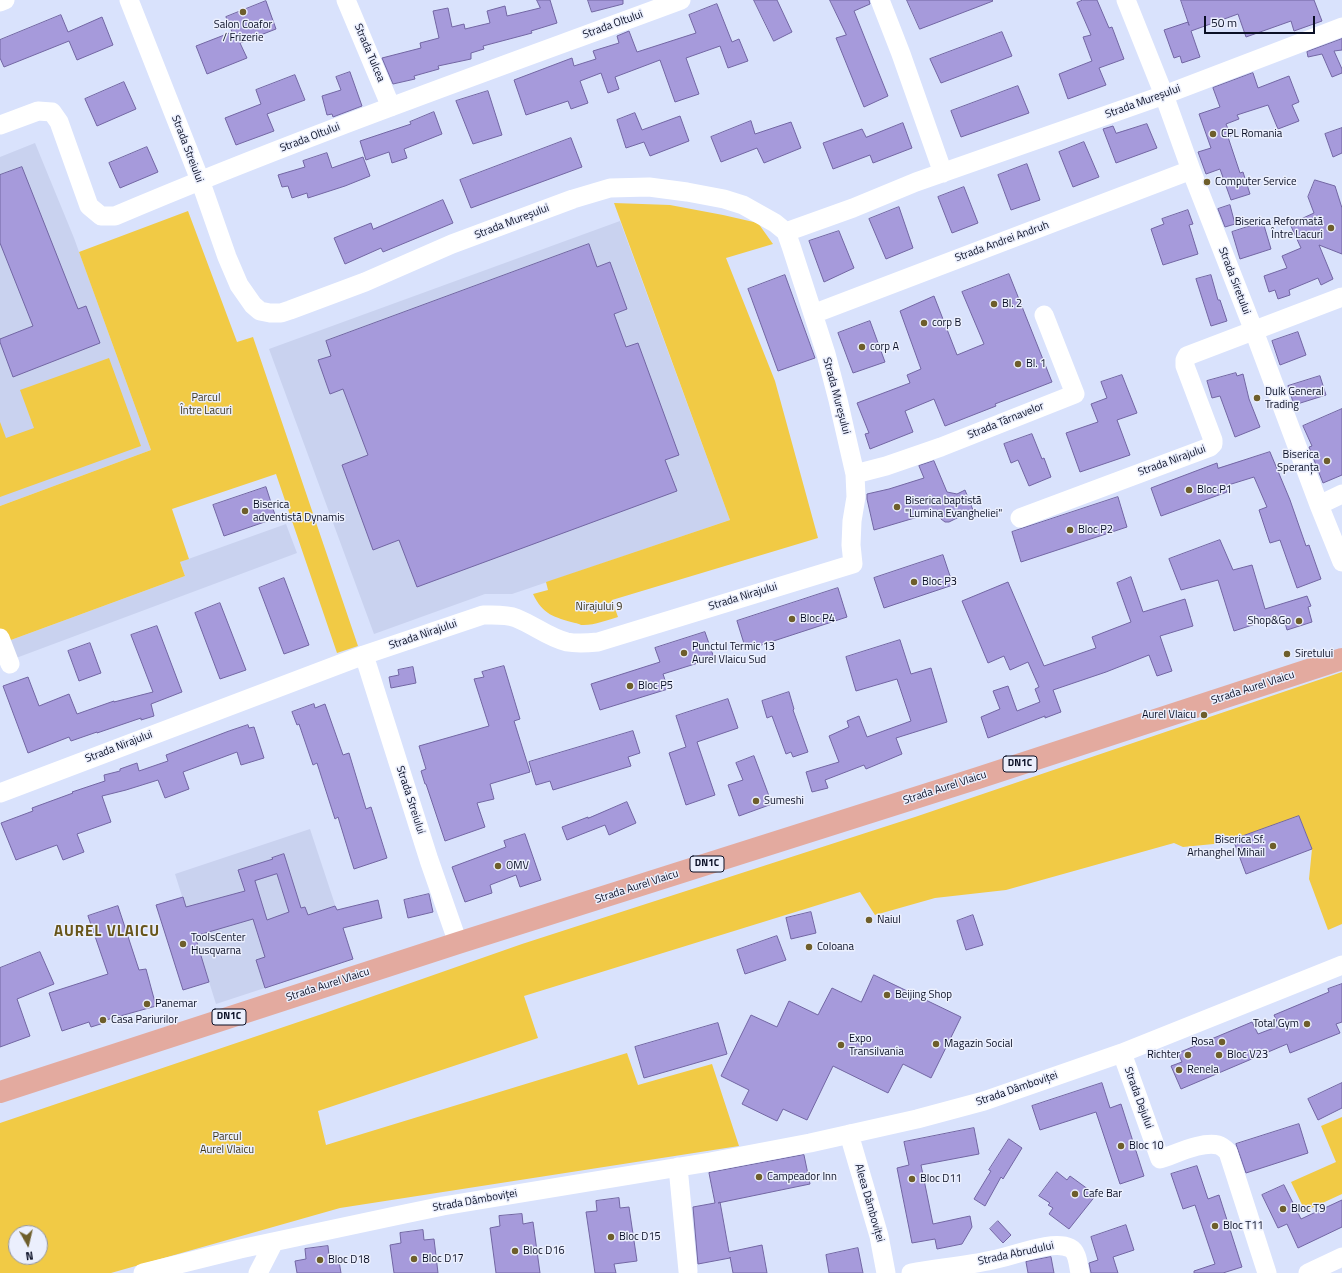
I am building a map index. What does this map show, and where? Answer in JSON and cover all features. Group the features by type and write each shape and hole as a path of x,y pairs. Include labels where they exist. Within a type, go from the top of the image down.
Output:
{"main road":[{"name":"Strada Aurel Vlaicu","path":"0,1092 978,778 1342,659"}],"street":[{"path":"0,2 5,0"},
{"name":"Strada Streiului","path":"129,0 200,180 227,257 239,285 247,297"},
{"name":"Strada Tulcea","path":"346,0 391,107"},
{"name":"Strada Oltului","path":"0,125 38,111 52,112 59,122 89,206 101,216 116,216 200,180 391,107 681,0"},
{"path":"880,0 943,172"},
{"name":"Strada Siretului","path":"1126,0 1164,95 1191,170 1342,562"},
{"name":"Strada Mureșului","path":"786,232 853,208 943,172 1164,95 1342,27"},
{"name":"Strada Andrei Andruh","path":"813,314 1191,170"},
{"name":"Strada Mureșului","path":"247,297 260,311 270,314 281,313 365,282 452,244 573,199 610,188 649,187 688,192 724,199 744,205 775,223 786,232 826,354 855,474 856,497 852,533 853,564"},
{"path":"1254,331 1342,298"},
{"name":"Strada Târnavelor","path":"855,474 886,466 941,447 1076,394 1044,315"},
{"name":"Strada Nirajului","path":"1020,518 1210,447 1213,444 1213,440 1184,366 1185,360 1187,356 1254,331"},
{"path":"1319,505 1342,494"},
{"name":"Strada Nirajului","path":"0,793 364,655 483,614 516,618 556,639 567,642 581,644 598,642 853,564"},
{"path":"0,638 10,664"},
{"name":"Strada Streiului","path":"364,655 429,860 458,944"},
{"name":"Strada Dâmboviței","path":"142,1273 240,1249 443,1206 678,1168 810,1143 912,1120 984,1101 1122,1053 1342,964"},
{"name":"Strada Dejului","path":"1122,1053 1160,1159 1195,1147 1211,1144 1223,1147 1228,1152 1267,1273"},
{"name":"Aleea Dâmboviței","path":"849,1134 879,1236 886,1273"},
{"path":"678,1168 688,1271"},
{"path":"258,1273 274,1242"},
{"name":"Strada Abrudului","path":"911,1273 993,1260 1021,1252 1061,1245 1070,1248 1076,1255 1080,1273"},
{"path":"1308,1273 1342,1257"}],"shaded area":[{"path":"35,143 74,238 151,450 0,506 0,157"},
{"path":"620,221 730,520 512,594 485,594 374,634 269,349"},
{"path":"286,524 297,553 0,664 0,644 185,576 180,562"},
{"path":"310,829 353,959 216,1004 175,874"}],"green space":[{"name":"Nirajului 9","path":"614,203 670,205 758,223 773,244 726,258 775,381 818,538 612,600 618,617 595,624 581,625 555,617 545,611 533,594 548,590 546,582 730,520"},
{"name":"Parcul Între Lacuri","path":"188,211 237,342 253,337 358,646 337,653 276,474 172,509 189,559 180,562 185,576 0,644 0,506 151,450 79,252"},
{"path":"109,358 141,446 0,497 0,422 6,438 34,428 20,390"},
{"name":"Parcul Aurel Vlaicu","path":"1342,672 1342,924 1328,930 1309,879 1312,849 1299,816 1240,837 1234,842 1183,847 1174,843 1006,890 935,898 875,915 860,892 524,996 538,1038 318,1111 326,1145 627,1053 638,1085 712,1064 739,1146 340,1208 111,1273 0,1273 0,1123 325,1013 522,944 915,817"},
{"path":"1342,1117 1342,1194 1305,1211 1291,1182 1336,1162 1321,1126"}],"building":[{"path":"537,0 550,0 557,23 531,31 532,33 483,46 484,49 471,53 471,59 438,66 439,69 414,76 415,79 393,84 382,58 421,48 420,43 439,38 433,11 448,8 452,27 464,24 465,29 490,23 487,11 505,6 507,16 540,8"},
{"path":"588,0 623,0 623,4 592,12"},
{"path":"754,0 777,0 792,32 774,41"},
{"path":"830,0 869,0 870,4 854,11 888,96 864,107 836,38 846,35"},
{"path":"907,0 992,0 993,1 920,29"},
{"path":"1083,0 1097,0 1109,28 1112,27 1124,59 1099,68 1106,85 1068,99 1059,74 1092,61 1083,37 1091,35 1077,3"},
{"path":"1181,0 1314,0 1322,21 1294,31 1291,21 1246,37 1238,14 1191,31 1200,57 1182,63 1180,56 1174,58 1164,30 1188,22 1189,25"},
{"path":"266,1 276,29 240,43 247,58 207,74 196,46 232,32 226,17"},
{"path":"717,4 732,42 739,39 748,61 728,68 720,46 686,58 699,94 675,102 660,60 615,77 619,89 608,93 601,73 580,81 588,103 571,109 568,101 526,115 514,80 572,58 574,66 596,59 593,51 619,43 617,36 629,31 637,52 696,33 689,15"},
{"path":"61,15 68,32 102,17 113,45 77,60 69,41 4,67 0,58 0,40"},
{"path":"1002,32 1012,56 941,83 930,59"},
{"path":"1342,39 1342,50 1334,51 1342,69 1342,73 1332,77 1322,54 1308,57 1307,52"},
{"path":"350,72 362,106 333,117 332,114 327,115 322,96 341,90 336,77"},
{"path":"1253,73 1258,88 1289,76 1299,102 1292,105 1299,121 1278,129 1268,105 1237,115 1239,119 1226,124 1231,136 1228,137 1240,173 1243,172 1250,194 1231,200 1220,169 1206,174 1198,152 1211,148 1199,114 1220,107 1213,88"},
{"path":"295,75 305,100 267,114 274,131 236,145 225,118 261,104 256,90"},
{"path":"124,82 136,109 97,126 85,99"},
{"path":"1018,86 1029,113 961,137 951,111"},
{"path":"488,91 502,135 473,144 456,101"},
{"path":"434,112 442,134 404,149 407,158 392,163 389,152 366,160 360,141 411,124 410,122"},
{"path":"635,113 642,130 680,116 689,141 650,156 644,142 626,148 617,120"},
{"path":"751,121 755,134 791,122 801,148 764,163 757,148 721,162 711,137"},
{"path":"903,123 912,148 873,163 870,155 833,169 823,143 862,129 866,137"},
{"path":"1147,124 1157,148 1116,163 1103,129 1113,126 1116,133"},
{"path":"1342,128 1342,153 1333,157 1325,134"},
{"path":"571,138 582,167 471,208 460,180"},
{"path":"1084,142 1099,177 1073,187 1059,152"},
{"path":"147,147 158,172 120,188 109,163"},
{"path":"327,153 332,168 363,157 370,176 308,198 307,193 292,198 288,186 282,187 278,175 305,167 303,161"},
{"path":"1027,164 1040,200 1011,210 998,175"},
{"path":"22,167 78,309 86,306 100,343 13,377 0,339 33,326 0,243 0,175"},
{"path":"1315,180 1335,186 1342,208 1342,254 1319,245 1333,279 1321,285 1318,278 1289,290 1290,295 1278,299 1275,290 1269,292 1264,276 1287,268 1282,256 1301,248 1290,224 1314,213 1308,197"},
{"path":"964,187 978,223 952,233 938,197"},
{"path":"443,200 453,223 383,252 381,248 345,264 334,238 371,223 373,229"},
{"path":"1230,205 1235,224 1225,227 1218,209"},
{"path":"899,207 913,248 886,259 869,219"},
{"path":"1188,210 1193,224 1189,225 1198,254 1163,265 1151,229 1164,224 1162,219"},
{"path":"1263,222 1271,249 1240,259 1232,232"},
{"path":"839,231 854,268 824,282 809,241"},
{"path":"589,244 597,267 610,262 627,309 614,314 626,347 638,343 679,455 665,460 677,491 417,587 399,540 373,550 342,465 368,455 343,389 330,394 318,360 331,356 326,341"},
{"path":"1009,274 1052,382 995,404 996,406 945,426 934,399 905,411 913,432 870,449 865,434 869,433 857,403 910,383 907,375 921,369 900,311 934,296 957,355 984,344 962,292"},
{"path":"785,275 815,358 778,371 748,289"},
{"path":"1211,275 1218,300 1220,300 1227,321 1211,326 1196,279"},
{"name":"corp A","path":"870,321 885,362 853,373 838,333"},
{"path":"1298,332 1306,355 1280,365 1272,341"},
{"path":"1236,373 1237,376 1243,374 1249,399 1260,427 1235,437 1220,396 1212,398 1207,381"},
{"path":"1122,375 1137,413 1117,420 1130,455 1080,472 1066,433 1098,422 1091,404 1107,398 1101,382"},
{"path":"1320,376 1326,395 1294,405 1288,386"},
{"path":"1342,409 1342,475 1323,483 1309,447 1312,446 1303,426"},
{"path":"1032,434 1042,459 1044,458 1051,477 1029,486 1018,460 1011,463 1004,444"},
{"path":"1270,452 1290,500 1306,546 1309,545 1321,579 1297,588 1280,540 1270,543 1259,510 1267,507 1254,477 1225,486 1227,492 1161,516 1151,488 1217,463 1218,468"},
{"path":"934,461 947,492 957,494 965,490 973,510 949,522 945,522 941,519 938,511 874,530 867,494 924,478 919,466"},
{"name":"Biserica adventistă Dynamis","path":"266,487 276,518 224,536 213,505"},
{"name":"Bloc P2","path":"1118,497 1127,527 1021,562 1012,532"},
{"path":"1220,540 1233,570 1252,565 1265,609 1307,596 1311,606 1308,607 1312,622 1287,630 1283,615 1234,631 1218,580 1181,590 1169,559"},
{"name":"Bloc P3","path":"943,555 953,585 884,608 874,578"},
{"path":"1131,577 1143,612 1185,599 1193,626 1160,636 1172,671 1157,676 1149,655 1106,672 1053,690 1061,712 1045,718 1045,716 988,738 981,717 1000,709 993,691 1008,686 1017,711 1040,702 1035,689 1039,687 1028,662 1010,670 1004,656 988,663 962,601 1008,582 1044,666 1096,648 1092,637 1131,622 1117,583"},
{"path":"284,578 309,645 284,654 259,588"},
{"name":"Bloc P4","path":"838,588 847,617 746,650 737,621"},
{"path":"220,603 246,670 220,679 195,613"},
{"path":"157,626 182,692 151,704 154,716 141,720 141,718 71,741 69,737 28,753 3,686 28,677 39,706 69,694 77,714 114,701 153,692 131,635"},
{"path":"705,632 714,658 663,674 668,689 600,710 591,684 660,662 655,648"},
{"path":"900,640 911,674 931,668 947,722 896,738 902,754 866,769 864,765 825,780 828,788 812,792 806,772 839,762 829,736 849,727 847,721 859,716 867,737 911,721 897,679 856,691 846,657"},
{"path":"90,643 101,673 79,681 68,651"},
{"path":"504,666 520,719 514,721 530,772 490,784 494,799 477,803 485,827 445,841 421,771 426,769 419,746 489,726 474,679 484,677 482,672"},
{"path":"413,667 416,683 391,688 389,677 399,675 398,670"},
{"path":"789,692 793,710 808,752 793,757 791,752 786,754 772,716 767,718 762,701"},
{"path":"728,699 738,728 697,742 715,795 686,805 669,753 686,747 676,716"},
{"path":"314,704 315,708 325,704 343,755 349,753 366,809 371,807 387,858 354,869 338,817 335,819 317,763 313,765 299,724 297,725 292,712"},
{"path":"248,725 249,728 254,727 264,758 241,765 237,752 183,772 189,789 165,798 158,780 102,796 111,822 77,834 84,852 63,860 57,845 16,860 1,823 33,811 32,808 105,781 104,775 120,771 120,769 137,763 139,771 168,761 166,755"},
{"path":"633,731 640,753 628,757 631,766 553,790 550,781 536,785 529,762"},
{"path":"754,756 772,804 739,816 728,785 743,780 736,763"},
{"path":"627,802 636,823 609,835 605,825 567,840 562,827"},
{"name":"Biserica Sf. Arhanghel Mihail","path":"1299,816 1312,849 1246,874 1234,842 1240,837"},
{"path":"525,834 541,880 520,887 516,875 490,885 492,893 465,902 452,867 506,847 504,841"},
{"path":"284,854 301,908 305,907 308,915 335,906 337,910 378,900 382,918 343,928 353,959 265,988 256,960 265,957 253,919 195,936 209,982 183,990 156,905 183,897 186,907 245,891 238,870 273,859 272,858","holes":["277,874 289,912 267,920 255,881"]},
{"path":"429,894 433,912 408,918 404,900"},
{"path":"118,906 139,970 146,969 156,1006 106,1020 107,1022 91,1027 89,1022 62,1031 49,993 108,974 88,916"},
{"path":"811,912 816,933 791,939 786,918"},
{"path":"973,915 983,945 966,950 957,921"},
{"path":"777,936 786,960 745,974 737,950"},
{"path":"40,952 54,984 17,999 30,1036 0,1047 0,968"},
{"name":"Expo Transilvania","path":"874,975 961,1017 931,1078 903,1064 888,1093 833,1066 807,1120 783,1109 777,1121 742,1104 749,1090 721,1076 751,1015 777,1027 789,1001 818,1015 832,988 861,1002"},
{"path":"1342,984 1342,1022 1336,1024 1340,1033 1290,1053 1287,1044 1181,1089 1171,1066 1182,1062 1178,1053 1252,1022 1258,1034 1279,1026 1274,1015 1329,992 1328,989"},
{"path":"718,1023 727,1054 644,1078 635,1047"},
{"name":"Bloc 10","path":"1102,1083 1110,1108 1121,1104 1144,1176 1120,1184 1096,1112 1040,1130 1032,1106"},
{"path":"1342,1083 1342,1108 1318,1120 1308,1099"},
{"path":"1299,1124 1308,1153 1246,1173 1236,1144"},
{"name":"Bloc D11","path":"974,1128 979,1154 921,1165 933,1224 970,1216 972,1227 962,1244 937,1249 935,1239 912,1243 897,1168 909,1165 904,1142"},
{"path":"1009,1139 1022,1148 1003,1179 1001,1177 985,1206 974,1199 991,1171 989,1170"},
{"path":"804,1155 810,1184 720,1203 729,1252 762,1245 767,1273 733,1273 730,1257 698,1264 693,1207 715,1203 709,1173"},
{"name":"Bloc T11","path":"1197,1166 1208,1199 1219,1195 1242,1267 1223,1273 1194,1273 1194,1271 1215,1264 1195,1205 1183,1209 1171,1174"},
{"path":"1057,1172 1067,1180 1070,1176 1096,1195 1069,1229 1049,1214 1053,1208 1048,1205 1050,1203 1039,1196"},
{"name":"Bloc T9","path":"1284,1185 1301,1219 1342,1200 1342,1227 1298,1248 1287,1224 1278,1228 1262,1195"},
{"name":"Bloc D15","path":"619,1198 620,1208 629,1207 637,1261 614,1264 616,1273 595,1273 586,1212 597,1211 596,1201"},
{"name":"Bloc D16","path":"522,1214 523,1224 533,1222 540,1273 496,1273 490,1228 500,1226 499,1216"},
{"path":"998,1221 1011,1235 1003,1243 990,1229"},
{"path":"1126,1225 1134,1250 1113,1257 1118,1273 1091,1273 1089,1263 1098,1260 1091,1237"},
{"name":"Bloc D17","path":"423,1230 424,1240 434,1239 438,1273 394,1273 390,1245 401,1243 400,1233"},
{"name":"Bloc D18","path":"328,1246 329,1256 338,1255 341,1273 297,1273 295,1261 306,1259 305,1249"},
{"path":"858,1248 863,1273 829,1273 826,1255"},
{"path":"1051,1257 1054,1273 1028,1273 1026,1262"}],"place":[{"name":"Salon Coafor / Frizerie","path":"243,12"},
{"name":"CPL Romania","path":"1213,134"},
{"name":"Computer Service","path":"1207,182"},
{"name":"Biserica Reformată Între Lacuri","path":"1331,228"},
{"name":"Bl. 2","path":"994,304"},
{"name":"corp B","path":"924,323"},
{"name":"corp A","path":"862,347"},
{"name":"Bl. 1","path":"1018,364"},
{"name":"Dulk General Trading","path":"1257,398"},
{"name":"Biserica Speranța","path":"1327,461"},
{"name":"Bloc P1","path":"1189,490"},
{"name":"Biserica baptistă \"Lumina Evangheliei\"","path":"897,507"},
{"name":"Biserica adventistă Dynamis","path":"245,511"},
{"name":"Bloc P2","path":"1070,530"},
{"name":"Bloc P3","path":"914,582"},
{"name":"Bloc P4","path":"792,619"},
{"name":"Shop&Go","path":"1299,621"},
{"name":"Punctul Termic 13 Aurel Vlaicu Sud","path":"684,653"},
{"name":"Siretului","path":"1287,654"},
{"name":"Bloc P5","path":"630,686"},
{"name":"Aurel Vlaicu","path":"1204,715"},
{"name":"Sumeshi","path":"756,801"},
{"name":"Biserica Sf. Arhanghel Mihail","path":"1273,846"},
{"name":"OMV","path":"498,866"},
{"name":"Naiul","path":"869,920"},
{"name":"ToolsCenter Husqvarna","path":"183,944"},
{"name":"Coloana","path":"809,947"},
{"name":"Beijing Shop","path":"887,995"},
{"name":"Panemar","path":"147,1004"},
{"name":"Casa Pariurilor","path":"103,1020"},
{"name":"Total Gym","path":"1307,1024"},
{"name":"Rosa","path":"1222,1042"},
{"name":"Magazin Social","path":"936,1044"},
{"name":"Expo Transilvania","path":"841,1045"},
{"name":"Richter","path":"1188,1055"},
{"name":"Bloc V23","path":"1219,1055"},
{"name":"Renela","path":"1179,1070"},
{"name":"Bloc 10","path":"1121,1146"},
{"name":"Campeador Inn","path":"759,1177"},
{"name":"Bloc D11","path":"912,1179"},
{"name":"Cafe Bar","path":"1075,1194"},
{"name":"Bloc T9","path":"1283,1209"},
{"name":"Bloc T11","path":"1215,1226"},
{"name":"Bloc D15","path":"611,1237"},
{"name":"Bloc D16","path":"515,1251"},
{"name":"Bloc D17","path":"414,1259"},
{"name":"Bloc D18","path":"320,1260"}],"district":[{"name":"AUREL VLAICU","path":"107,932"}]}
